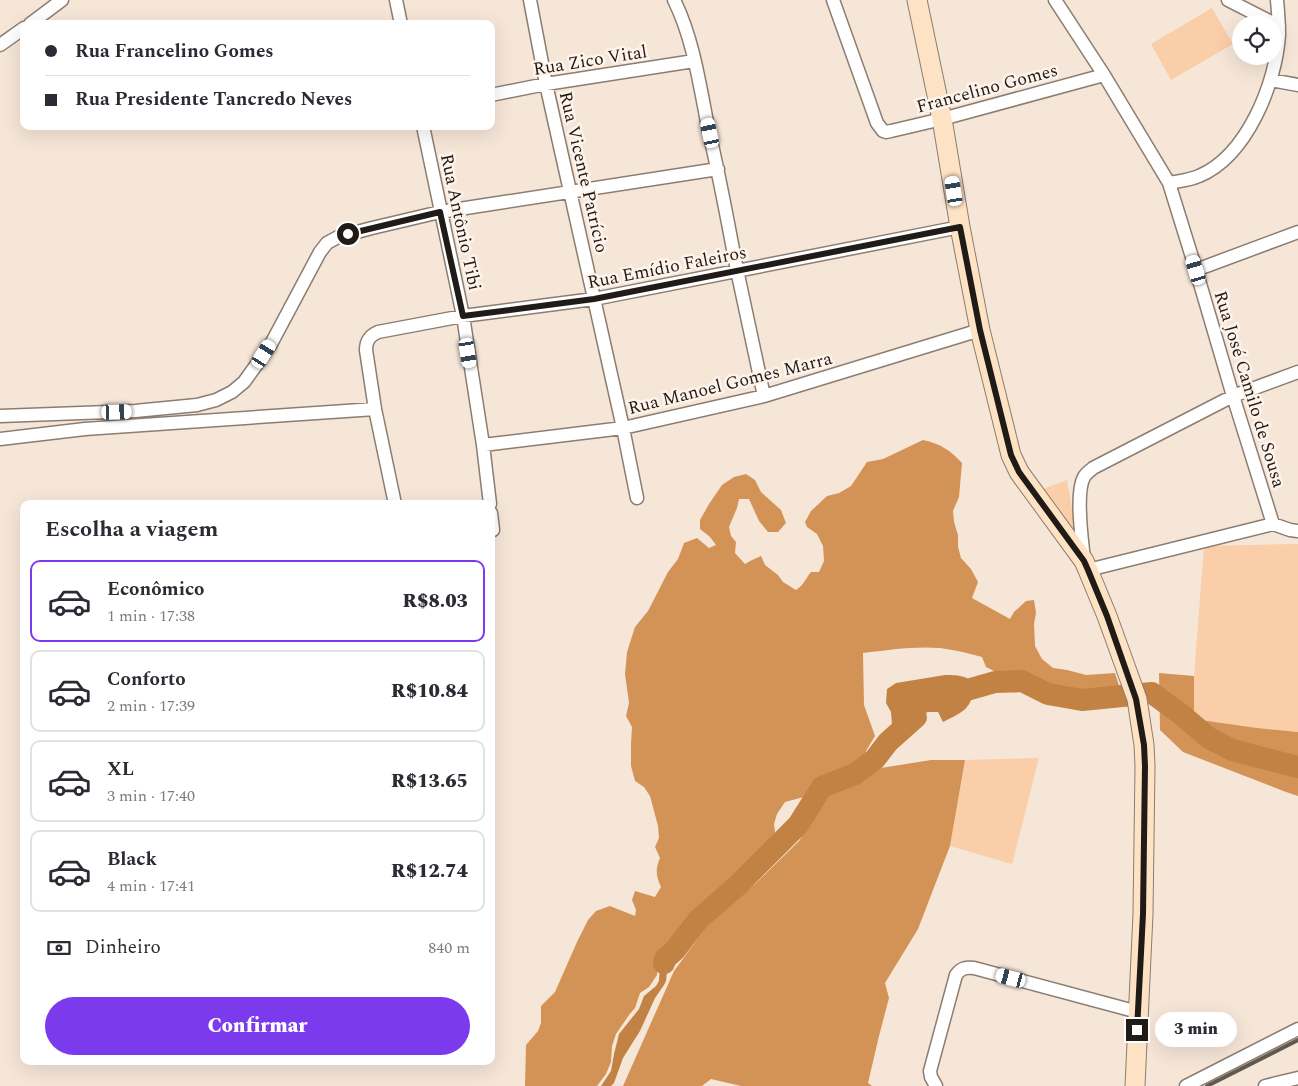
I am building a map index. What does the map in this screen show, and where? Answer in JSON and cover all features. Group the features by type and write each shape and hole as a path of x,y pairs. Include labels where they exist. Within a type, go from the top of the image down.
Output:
{"main road":[{"path":"917,0 942,119 980,330 1011,455 1019,472 1086,566 1136,699 1145,766 1145,853 1135,1086"}],"street":[{"path":"35,20 62,0"},
{"path":"396,0 400,20"},
{"name":"Rua Vicente Patrício","path":"530,0 546,84 637,498"},
{"path":"674,0 680,12 694,61 764,396"},
{"name":"Francelino Gomes","path":"833,0 882,131 886,132 942,119 1104,76"},
{"name":"Rua José Camilo de Sousa","path":"1055,0 1170,183 1273,524"},
{"path":"1228,0 1257,15"},
{"path":"1277,0 1278,15"},
{"path":"0,46 20,31"},
{"name":"Rua Zico Vital","path":"495,94 546,84 694,61"},
{"path":"1170,183 1199,176 1231,154 1246,134 1271,80 1274,65"},
{"path":"1271,80 1298,85"},
{"name":"Rua Antônio Tibi","path":"424,130 463,316 489,500"},
{"path":"0,416 135,411 197,405 216,400 232,392 248,376 270,344 320,252 327,243 338,237 440,212 718,169"},
{"name":"Rua Emídio Faleiros","path":"375,409 366,345 369,338 378,332 463,316 594,299 960,227"},
{"path":"1196,270 1298,232"},
{"name":"Rua Manoel Gomes Marra","path":"482,445 623,428 764,396 980,330"},
{"path":"1298,372 1233,396 1093,468 1085,475 1080,495 1086,566 1273,524 1298,531"},
{"path":"0,439 77,430 375,409 394,500"},
{"path":"936,1086 930,1071 956,975 960,970 974,968 1138,1012"},
{"path":"1186,1086 1298,1029"},
{"path":"1265,1086 1298,1078"}],"shaded area":[{"path":"1212,8 1232,42 1232,45 1171,80 1151,44"},
{"path":"923,440 945,448 962,463 959,497 953,511 961,558 971,569 978,582 972,598 1010,619 1014,612 1026,601 1034,600 1036,613 1034,624 1035,646 1042,659 1053,668 1086,675 1115,673 1120,689 1118,691 1102,692 1072,692 1046,686 1028,678 1002,675 986,667 982,657 940,648 911,648 863,653 864,705 875,736 866,751 865,757 851,767 838,773 828,774 816,781 814,789 808,797 785,802 777,814 774,824 775,832 769,845 731,882 692,914 684,925 681,935 658,964 657,975 649,987 640,993 635,1008 616,1034 612,1046 611,1062 606,1074 597,1086 525,1086 526,1045 538,1031 541,1023 541,1006 555,992 588,920 596,911 610,906 635,916 636,910 632,900 635,891 655,897 661,887 657,873 660,858 655,847 659,838 658,826 650,796 644,787 635,781 631,766 632,727 626,716 629,703 625,674 627,652 635,627 648,611 668,572 678,559 684,543 697,538 709,548 716,545 700,529 700,520 722,485 734,477 746,474 755,480 761,492 781,510 786,523 778,532 768,532 759,521 749,499 739,499 729,527 731,536 736,542 735,553 745,564 761,556 765,565 778,575 783,582 796,590 803,584 811,572 819,572 824,561 823,546 817,534 807,527 805,522 811,511 827,496 839,493 851,486 867,462 883,459"},
{"path":"1067,480 1077,537 1043,489"},
{"path":"1298,544 1298,732 1194,719 1194,676 1204,546"},
{"path":"1159,673 1194,676 1194,719 1298,732 1298,796 1183,752 1160,730"},
{"path":"945,675 962,676 967,678 973,685 972,699 967,707 943,722 938,712 928,712 918,716 908,729 893,738 891,712 886,703 887,689 896,683"},
{"path":"1039,758 1012,864 950,846 965,760"},
{"path":"931,760 965,760 950,846 918,929 885,983 889,998 868,1083 872,1086 741,1086 711,1079 702,1086 623,1086 674,971 707,926 756,883 799,841 831,793 881,768"},
{"path":"684,938 668,961 666,981 655,998 640,1031 623,1058 614,1083 611,1086 601,1086 611,1071 619,1034 639,1009 644,996 659,981 662,960"}],"waterway":[{"path":"946,696 995,682 1022,681 1048,694 1082,700 1152,693 1209,738 1232,750 1298,767"},
{"path":"664,963 665,959 675,950 699,919 737,886 798,825 822,787 855,774 875,759 888,742 916,717"}],"railway":[{"path":"1207,1086 1298,1040"}],"route":[{"path":"348,234 440,212 463,316 594,299 960,227 980,330 1011,455 1019,472 1030,488 1084,561 1107,616 1136,699 1140,717 1145,766 1143,914 1137,1030"}]}
